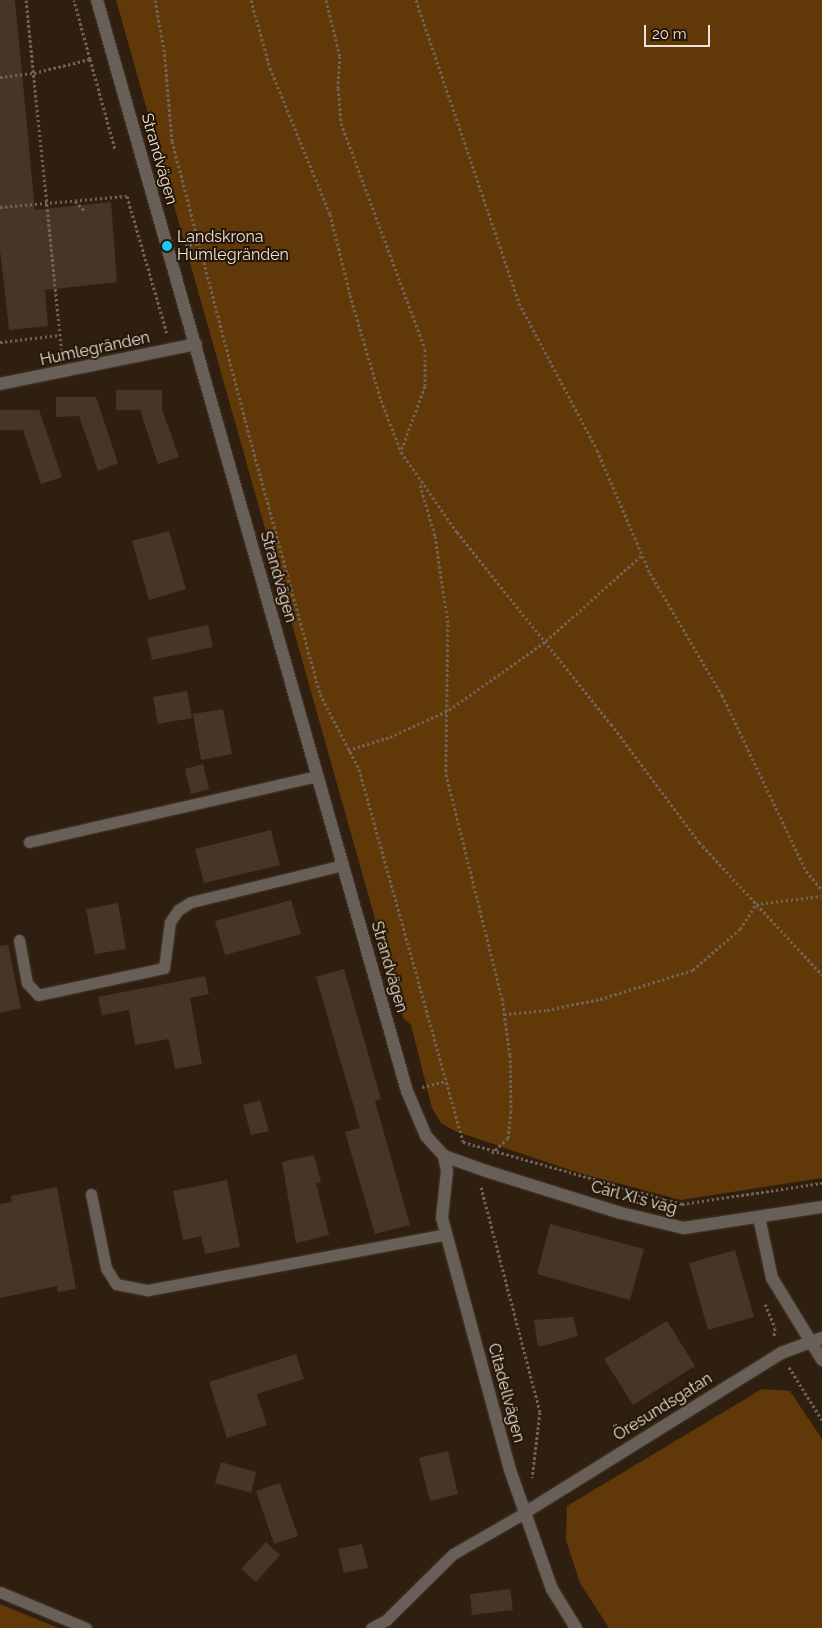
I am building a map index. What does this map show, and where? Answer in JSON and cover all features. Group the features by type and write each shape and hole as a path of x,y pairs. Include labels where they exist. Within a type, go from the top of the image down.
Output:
{"street":[{"name":"Strandvägen","path":"98,0 407,1091 426,1136 444,1156"},
{"name":"Humlegränden","path":"0,384 196,344"},
{"name":"Carl XI:s väg","path":"444,1156 660,1223 684,1228 822,1206"},
{"name":"Citadellvägen","path":"444,1156 447,1171 442,1218 510,1470 552,1589 576,1628"},
{"path":"759,1217 772,1278 816,1340 822,1360"},
{"name":"Öresundsgatan","path":"526,1512 781,1353 816,1340"}],"lane":[{"path":"28,842 317,776"},
{"path":"18,940 27,984 38,995 164,968 170,922 178,910 191,902 343,865"},
{"path":"91,1194 106,1268 116,1284 148,1290 446,1234"},
{"path":"371,1628 386,1620 453,1554 526,1512"},
{"path":"0,1592 86,1628"}],"path":[{"path":"26,0 64,372"},
{"path":"74,0 115,149"},
{"path":"155,0 164,49 172,141 320,694 359,769 463,1142 682,1204 822,1183"},
{"path":"251,0 270,68 330,214 358,324 381,400 401,452 419,482 546,641 699,842 822,975"},
{"path":"326,0 340,56 338,88 341,123 425,349 425,386 401,452"},
{"path":"416,0 519,303 597,450 642,555 722,695 790,841 806,871 822,890"},
{"path":"0,77 34,73 90,59"},
{"path":"0,207 127,196 172,349"},
{"path":"74,200 84,210"},
{"path":"185,246 199,243"},
{"path":"0,342 60,334"},
{"path":"419,482 435,536 446,607 449,710 446,774 504,1014 511,1111 508,1138 492,1151"},
{"path":"348,750 390,737 449,710 546,641 642,555"},
{"path":"756,904 822,896"},
{"path":"504,1014 547,1010 600,999 693,970 740,929 756,904"},
{"path":"407,1091 446,1081"},
{"path":"481,1189 540,1412 526,1512"},
{"path":"781,1353 822,1420"}],"shaded area":[{"path":"116,0 822,0 822,1178 681,1200 579,1173 455,1131 441,1123 432,1108 411,1025 403,1018"},
{"path":"762,1389 790,1391 822,1439 822,1628 609,1628 580,1583 566,1540 567,1506"},
{"path":"0,1604 46,1623 58,1628 0,1628"}],"building":[{"path":"0,0 15,0 35,210 111,202 117,282 45,290 48,326 9,330 0,250"},
{"path":"116,390 162,390 162,409 179,457 158,464 140,410 116,410"},
{"path":"56,397 96,397 118,463 98,471 79,416 56,417"},
{"path":"0,410 39,410 62,477 41,484 23,430 0,430"},
{"path":"169,531 186,589 149,600 132,541"},
{"path":"208,625 213,647 152,660 147,638"},
{"path":"187,691 192,718 158,724 153,697"},
{"path":"223,709 232,754 201,760 193,714"},
{"path":"203,764 209,789 191,794 185,769"},
{"path":"271,830 280,865 204,883 195,849"},
{"path":"291,900 301,934 225,955 215,921"},
{"path":"118,903 126,949 95,954 86,909"},
{"path":"8,945 21,1008 0,1013 0,946"},
{"path":"344,969 381,1099 375,1101 410,1225 375,1234 345,1132 360,1128 316,977"},
{"path":"205,976 209,994 190,998 202,1064 175,1069 169,1039 135,1045 129,1010 102,1015 98,997"},
{"path":"260,1100 269,1131 251,1135 243,1105"},
{"path":"314,1155 321,1182 316,1183 329,1235 296,1243 282,1162"},
{"path":"227,1180 240,1247 205,1254 201,1236 183,1240 173,1191"},
{"path":"57,1187 76,1289 58,1292 57,1286 0,1298 0,1204 12,1202 11,1196"},
{"path":"550,1224 644,1249 630,1300 537,1274"},
{"path":"735,1250 754,1317 708,1330 689,1263"},
{"path":"573,1317 578,1336 538,1347 534,1320"},
{"path":"667,1321 695,1366 633,1405 604,1359"},
{"path":"296,1354 304,1379 257,1394 267,1425 227,1438 209,1382"},
{"path":"448,1451 458,1494 430,1501 419,1458"},
{"path":"221,1462 256,1472 251,1493 215,1483"},
{"path":"280,1483 298,1536 274,1544 256,1491"},
{"path":"266,1542 280,1555 256,1582 241,1569"},
{"path":"362,1544 368,1568 344,1573 338,1549"},
{"path":"510,1589 513,1610 472,1615 470,1594"}],"place":[{"name":"Landskrona Humlegränden","path":"167,246"}]}
